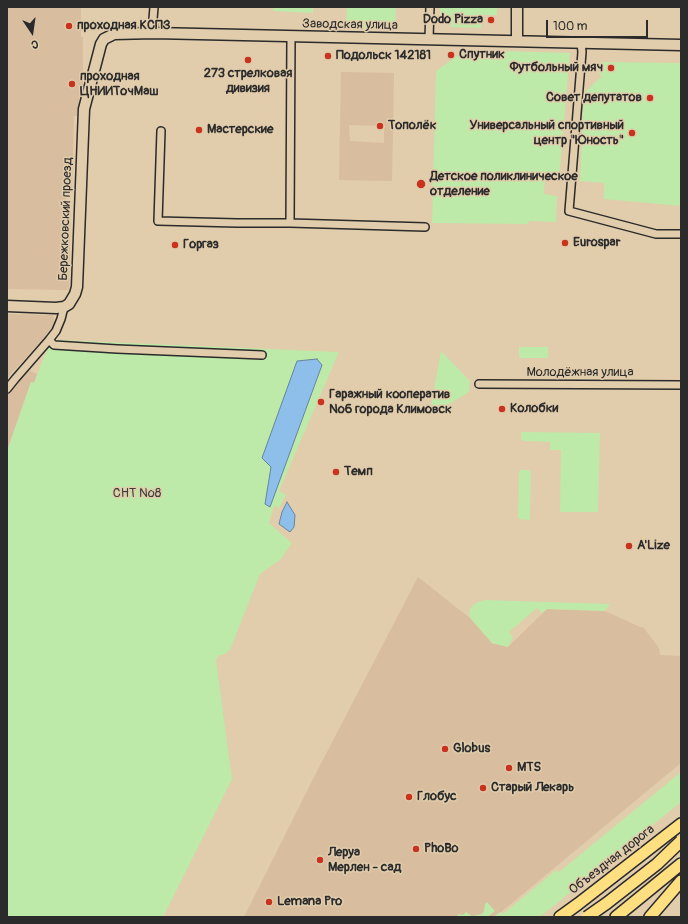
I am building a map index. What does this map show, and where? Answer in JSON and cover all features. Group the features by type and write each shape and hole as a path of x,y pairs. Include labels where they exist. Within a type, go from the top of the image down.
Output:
{"main road":[{"name":"Объездная дорога","path":"560,917 681,824"},
{"path":"587,917 607,904 657,864 681,841"},
{"path":"611,878 656,850 674,854 680,859 681,863 616,917"},
{"path":"650,917 681,881"},
{"path":"660,917 681,893"}],"street":[{"path":"154,7 154,33"},
{"path":"429,39 430,7"},
{"path":"516,41 517,7"},
{"name":"Заводская улица","path":"83,119 84,109 101,44 104,39 114,34 154,33 681,45"},
{"path":"290,223 291,36"},
{"path":"581,43 582,52 569,211 656,234 681,234"},
{"name":"Бережковский проезд","path":"64,307 69,304 77,287 83,119"},
{"path":"161,132 158,221 426,227"},
{"path":"7,306 64,307 56,331 50,340 7,389"},
{"path":"50,340 54,345 117,349 262,354"},
{"name":"Молодёжная улица","path":"479,384 681,385"}],"shaded area":[{"path":"7,7 81,7 81,37 83,37 83,93 79,94 80,116 74,116 72,192 67,194 66,199 66,208 71,209 69,290 7,289"},
{"name":"Тополёк","path":"341,72 394,73 392,181 339,180","holes":["349,125 384,126 384,143 350,141"]},
{"path":"7,314 53,315 55,326 7,378"},
{"path":"28,370 37,374 34,383 31,382 7,451 7,393"},
{"path":"418,577 471,619 492,643 508,647 547,609 605,611 643,627 659,648 660,655 681,656 681,763 495,917 244,917 314,777"}],"green space":[{"path":"273,7 313,7 313,13 273,11"},
{"path":"347,7 396,7 395,29 346,28"},
{"path":"440,7 497,7 497,15 481,15 481,28 451,27 451,22 440,21"},
{"path":"465,50 570,53 559,178 545,177 544,194 557,196 556,222 529,221 528,224 432,223 436,71"},
{"name":"Универсальный спортивный центр \"Юность\"","path":"600,62 681,63 681,206 604,199 604,183 580,181 584,92 601,77 599,72"},
{"name":"СНТ №8","path":"54,338 57,338 57,340 339,352 279,491 286,495 279,508 274,506 269,523 292,543 281,559 260,574 230,650 223,655 219,655 216,660 232,779 163,917 7,917 7,451 31,382 34,383 44,357","holes":["317,359 322,365 270,507 265,504 271,467"]},
{"path":"519,347 548,347 548,358 519,358"},
{"path":"441,351 470,381 469,392 446,406 431,406"},
{"path":"521,432 600,433 598,512 560,512 561,450 550,450 550,442 522,440"},
{"path":"520,470 531,471 530,520 519,519 518,517"},
{"path":"485,600 610,604 605,611 547,609 542,613 537,608 509,632 513,637 508,647 492,643 471,619 469,614 470,609 478,602"},
{"path":"681,772 681,802 540,917 494,917 500,912 503,914 556,870 559,872"},
{"path":"487,902 495,911 487,917 456,917 459,914 463,915 466,912 472,916 482,914"}],"water":[{"path":"317,359 322,365 270,507 265,504 271,467 262,458 297,361"},
{"path":"287,502 295,515 294,527 290,532 279,524 282,512"}],"place":[{"name":"Dodo Pizza","path":"491,20"},
{"name":"проходная КСПЗ","path":"69,26"},
{"name":"Спутник","path":"451,55"},
{"name":"Подольск 142181","path":"328,56"},
{"name":"273 стрелковая дивизия","path":"248,60"},
{"name":"Футбольный мяч","path":"611,68"},
{"name":"проходная ЦНИИТочМаш","path":"72,84"},
{"name":"Совет депутатов","path":"650,98"},
{"name":"Тополёк","path":"380,126"},
{"name":"Мастерские","path":"199,130"},
{"name":"Универсальный спортивный центр \"Юность\"","path":"632,133"},
{"name":"Детское поликлиническое отделение","path":"421,184"},
{"name":"Eurospar","path":"565,243"},
{"name":"Горгаз","path":"175,245"},
{"name":"Гаражный кооператив №6 города Климовск","path":"321,402"},
{"name":"Колобки","path":"502,409"},
{"name":"Темп","path":"336,472"},
{"name":"A'Lize","path":"629,546"},
{"name":"Globus","path":"445,749"},
{"name":"MTS","path":"509,768"},
{"name":"Старый Лекарь","path":"483,788"},
{"name":"Глобус","path":"409,797"},
{"name":"PhoBo","path":"416,849"},
{"name":"Леруа Мерлен - сад","path":"320,860"},
{"name":"Lemana Pro","path":"269,902"}]}
